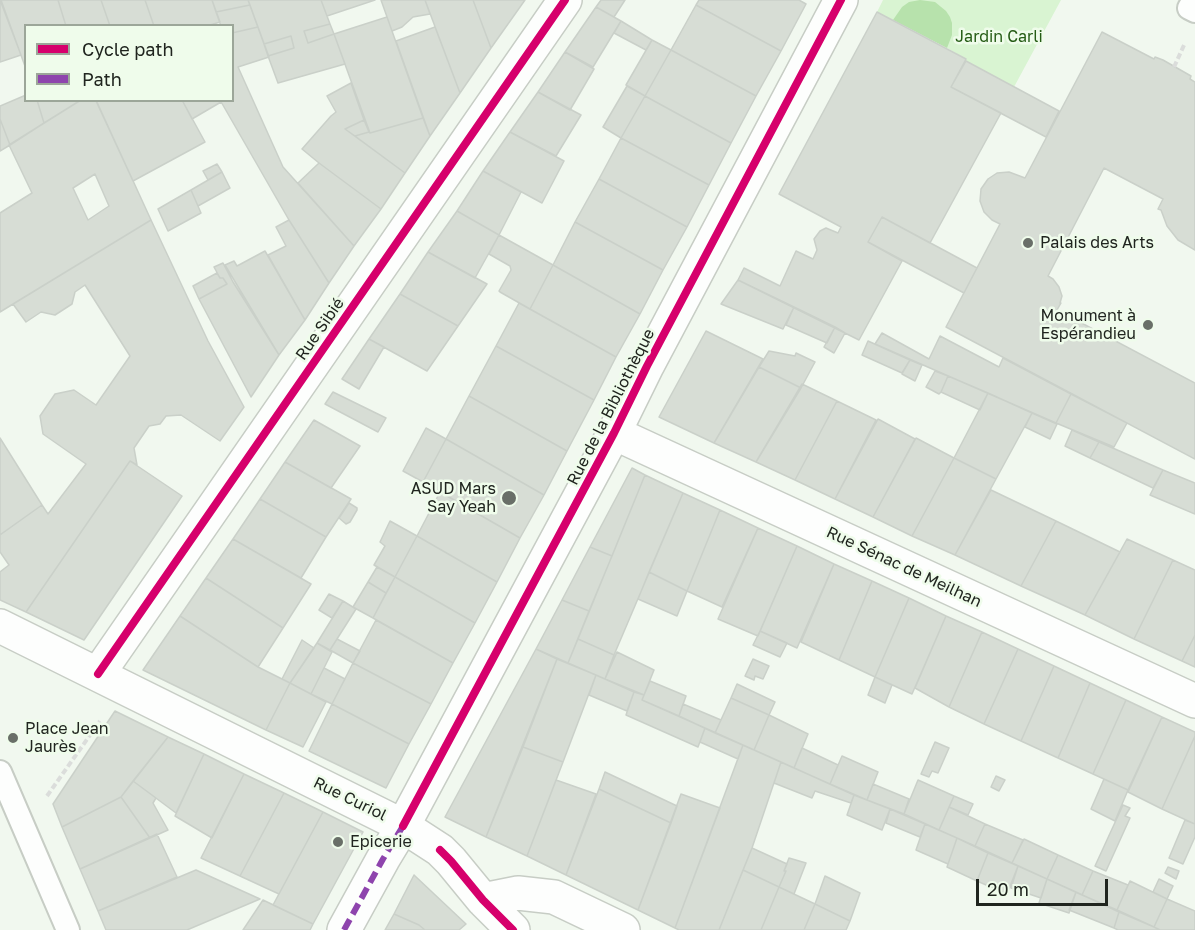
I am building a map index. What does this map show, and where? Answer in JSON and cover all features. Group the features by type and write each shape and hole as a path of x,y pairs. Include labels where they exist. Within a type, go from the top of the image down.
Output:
{"street":[{"name":"Rue Sibié","path":"98,674 565,0"},
{"name":"Rue de la Bibliothèque","path":"344,930 403,826 614,433 647,366 841,0"},
{"name":"Rue Sénac de Meilhan","path":"614,433 1195,701"},
{"name":"Rue Curiol","path":"0,626 403,826 440,850 483,900 513,930"},
{"path":"483,900 518,893 554,897 623,930"}],"lane":[{"path":"1194,0 1189,8 1195,11"},
{"path":"0,772 68,930"}],"path":[{"path":"1174,67 1185,43"},
{"path":"42,804 100,720"}],"green space":[{"name":"Jardin Carli","path":"883,0 1061,0 1014,87 947,48 877,12"}],"shaded area":[{"path":"920,0 935,2 950,17 952,35 947,48 893,20 902,7 909,2"}],"building":[{"path":"0,0 21,55 0,62"},
{"path":"1,0 58,0 65,24 24,24 24,63"},
{"path":"58,0 101,0 109,24 65,24"},
{"path":"101,0 145,0 153,24 109,24"},
{"path":"145,0 212,0 220,22 214,24 153,24"},
{"path":"212,0 248,0 250,5 216,12"},
{"path":"248,0 321,0 330,24 304,31 308,43 334,34 345,64 278,83 268,56 294,48 291,36 264,44"},
{"path":"321,0 375,0 327,16"},
{"path":"381,0 425,0 430,14 413,17 402,27 392,31"},
{"path":"425,0 473,0 491,48 460,93"},
{"path":"473,0 525,0 491,48"},
{"path":"601,0 625,0 614,17 596,7"},
{"path":"699,0 799,0 806,4 781,51 696,5"},
{"path":"250,5 258,27 234,33 234,24 220,24 216,12"},
{"path":"696,5 781,51 756,96 671,50"},
{"path":"596,7 621,21 593,67 565,52"},
{"path":"877,12 966,59 951,87 1001,113 930,243 882,217 868,242 902,261 859,340 738,280 744,268 780,286 796,251 813,259 817,250 814,239 820,231 826,228 838,233 841,227 779,194"},
{"path":"387,17 423,118 370,133 334,34"},
{"path":"621,21 652,40 646,50 614,33"},
{"path":"330,24 334,34 308,43 304,31"},
{"path":"258,27 269,57 238,67 283,167 354,246 329,283 289,220 221,102 234,102 234,33"},
{"path":"435,27 460,93 430,136 396,41"},
{"name":"Palais des Arts","path":"1102,32 1154,59 1155,57 1163,60 1191,76 1190,79 1195,82 1195,250 1178,240 1167,226 1161,210 1158,209 1163,199 1104,168 1048,276 1059,287 1062,296 1057,310 1195,383 1195,459 946,327 1000,224 984,212 980,201 981,189 988,179 997,173 1009,172 1025,178"},
{"path":"291,36 294,48 268,56 264,44"},
{"path":"652,40 671,50 645,96 626,85"},
{"path":"671,50 756,96 731,143 645,96"},
{"path":"565,52 594,69 570,110 538,92"},
{"path":"966,61 1059,111 1046,137 951,87"},
{"path":"351,83 364,120 345,129 405,173 381,209 302,149 336,112 327,96"},
{"path":"627,86 645,96 621,138 603,127"},
{"path":"538,92 581,115 556,156 510,132"},
{"path":"24,96 24,102 38,102 44,123 10,145 0,119 0,106"},
{"path":"645,96 731,143 709,185 621,138"},
{"path":"38,102 78,102 44,123"},
{"path":"78,102 97,102 151,220 0,312 0,213 32,193 9,145","holes":["95,174 109,206 88,220 73,188"]},
{"path":"96,102 183,102 205,142 133,181"},
{"path":"183,102 221,102 192,119"},
{"path":"423,118 430,136 405,173 355,136 370,133"},
{"path":"0,119 10,145 0,151"},
{"path":"364,120 369,132 355,136 345,129"},
{"path":"510,132 564,161 542,203 483,171"},
{"path":"621,138 709,185 687,227 599,179"},
{"path":"319,163 381,209 354,246 298,183"},
{"path":"217,164 222,172 208,180 203,171"},
{"path":"483,171 521,192 499,235 457,211"},
{"path":"222,172 230,188 198,206 191,190"},
{"path":"599,179 687,227 663,270 575,222"},
{"path":"191,190 201,213 168,231 158,209"},
{"path":"457,211 499,235 475,278 428,252"},
{"path":"882,217 977,268 964,293 868,242"},
{"path":"151,220 208,341 244,407 220,441 181,415 166,416 160,424 149,426 134,448 137,465 130,461 26,612 0,600 0,572 9,565 0,552 0,535 42,505 48,514 86,464 43,434 40,416 55,394 74,390 96,405 130,356 85,285 75,292 72,304 55,315 41,312 26,322 13,304"},
{"path":"289,220 329,283 305,320 268,255 286,246 276,227"},
{"path":"575,222 663,270 640,314 553,265"},
{"path":"499,235 553,265 530,309 499,291 511,270 510,266 489,254"},
{"path":"265,251 305,320 279,355 225,265 234,261 237,266"},
{"path":"428,252 487,284 458,326 400,294"},
{"path":"223,263 279,355 251,397 199,299 227,284 223,278 220,278 214,267"},
{"path":"553,265 640,314 616,357 530,309"},
{"path":"217,273 227,284 199,299 193,286"},
{"path":"738,280 794,307 783,329 721,304"},
{"path":"400,294 458,326 427,371 369,339"},
{"path":"519,303 616,357 594,400 496,346"},
{"path":"794,307 835,327 827,343 786,325"},
{"path":"835,327 845,333 834,353 824,347"},
{"path":"706,331 763,359 714,443 659,417"},
{"path":"882,333 929,359 940,336 999,367 1003,358 1071,394 1056,423 875,344"},
{"path":"369,339 384,347 359,389 342,379"},
{"path":"868,341 910,360 902,373 862,355"},
{"path":"496,346 594,400 567,451 469,396"},
{"path":"769,351 795,356 796,353 815,362 801,388 759,367"},
{"path":"910,360 922,365 915,381 902,374"},
{"path":"759,367 801,388 756,462 714,443"},
{"path":"935,371 948,376 939,394 926,387"},
{"path":"948,376 988,393 980,410 941,392"},
{"path":"802,384 837,401 795,480 756,462"},
{"path":"333,392 386,418 378,432 325,404"},
{"path":"988,393 1032,413 996,479 954,458"},
{"path":"1071,394 1127,423 1114,447 1056,423"},
{"path":"469,396 567,451 544,495 446,439"},
{"path":"837,401 876,420 835,499 795,480"},
{"path":"1032,413 1057,424 1050,439 1025,427"},
{"path":"878,419 915,439 873,517 835,499"},
{"path":"314,420 360,446 331,488 285,462"},
{"path":"426,428 446,439 423,482 403,471"},
{"path":"1072,430 1099,442 1090,458 1065,446"},
{"path":"0,438 42,505 0,535"},
{"path":"916,438 954,458 912,536 873,517"},
{"path":"446,439 544,495 520,538 423,482"},
{"path":"1099,442 1163,470 1153,488 1090,458"},
{"path":"954,458 996,479 955,555 912,536"},
{"path":"130,461 182,496 84,640 26,612"},
{"path":"285,462 351,499 326,537 260,499"},
{"path":"632,468 645,475 612,556 590,547"},
{"path":"1163,470 1195,483 1195,514 1150,495"},
{"path":"645,475 683,493 614,655 578,639"},
{"path":"991,490 1056,521 1021,586 955,555"},
{"path":"440,492 520,538 497,582 417,536"},
{"path":"683,493 720,510 687,591 649,572"},
{"path":"260,499 326,537 301,578 233,539"},
{"path":"349,503 357,510 350,522 346,524 339,518"},
{"path":"720,510 758,528 722,607 687,591"},
{"path":"390,521 417,536 395,577 374,565 385,546 380,542"},
{"path":"1056,521 1120,552 1085,615 1021,586"},
{"path":"758,528 797,546 758,636 718,619"},
{"path":"417,536 497,582 475,623 395,577"},
{"path":"233,539 311,584 283,628 206,578"},
{"path":"1127,539 1173,560 1134,639 1085,615"},
{"path":"797,546 834,564 797,648 760,631"},
{"path":"590,547 612,556 589,611 562,600"},
{"path":"1173,560 1195,570 1195,635 1182,661 1134,639"},
{"path":"834,564 872,581 839,660 801,642"},
{"path":"377,567 395,577 386,593 368,582"},
{"path":"649,572 687,591 677,616 638,599"},
{"path":"395,577 475,623 453,663 373,618"},
{"path":"206,578 283,628 258,667 180,616"},
{"path":"872,581 909,598 875,677 839,660"},
{"path":"368,582 386,593 373,618 353,607"},
{"path":"329,594 343,601 332,618 319,610"},
{"path":"909,598 946,616 912,694 875,677"},
{"path":"562,600 589,611 568,663 536,649"},
{"path":"343,601 356,609 330,650 317,643"},
{"path":"180,616 258,667 290,683 266,730 143,670"},
{"path":"946,616 982,632 949,707 915,688"},
{"path":"376,620 453,663 431,704 353,663"},
{"path":"760,631 787,643 780,657 753,645"},
{"path":"982,632 1018,649 984,724 949,707"},
{"path":"1195,635 1195,667 1182,661"},
{"path":"337,639 360,651 353,663 330,650"},
{"path":"578,639 614,655 605,679 568,663"},
{"path":"302,640 314,648 290,683 282,679"},
{"path":"317,643 332,652 311,694 290,683"},
{"path":"536,649 557,659 486,837 445,817"},
{"path":"1018,649 1054,666 1021,741 984,724"},
{"path":"617,652 654,670 644,695 605,679"},
{"path":"557,659 596,675 563,762 523,747"},
{"path":"753,659 769,666 763,679 755,676 754,680 745,676"},
{"path":"353,663 431,704 409,744 332,704"},
{"path":"1054,666 1090,683 1058,758 1021,741"},
{"path":"324,668 345,679 332,704 311,694"},
{"path":"596,675 634,692 627,711 589,695"},
{"path":"875,677 892,685 885,703 868,695"},
{"path":"650,681 686,696 679,716 642,700"},
{"path":"290,683 326,702 303,747 266,730"},
{"path":"1090,683 1126,700 1093,774 1058,758"},
{"path":"737,684 775,702 769,715 731,698"},
{"path":"634,692 644,695 642,700 705,728 698,747 626,715"},
{"path":"731,698 769,715 754,750 715,733"},
{"path":"1126,700 1162,717 1128,790 1093,774"},
{"path":"332,704 409,744 386,788 309,751"},
{"path":"683,704 721,720 715,733 679,716"},
{"path":"115,711 168,737 121,797 62,827 53,804"},
{"path":"769,715 808,734 794,768 754,750"},
{"path":"1162,717 1195,732 1195,736 1162,809 1128,792"},
{"path":"705,728 743,745 738,759 700,742"},
{"path":"1195,736 1195,824 1162,809"},
{"path":"168,737 204,754 176,813 133,781"},
{"path":"935,742 949,748 938,773 932,771 929,777 921,774"},
{"path":"743,745 781,762 752,848 719,930 679,930 675,928"},
{"path":"523,747 563,762 527,856 486,837"},
{"path":"802,748 838,765 830,784 794,768"},
{"path":"204,754 244,774 212,838 175,816"},
{"path":"842,756 878,772 867,800 830,784"},
{"path":"781,762 854,795 851,803 815,791 812,798 774,783"},
{"path":"605,772 677,806 671,823 599,789"},
{"path":"244,774 284,793 240,876 201,858"},
{"path":"996,776 1005,780 999,791 991,787"},
{"path":"1104,779 1128,790 1115,821 1091,809"},
{"path":"556,780 596,794 566,875 527,856"},
{"path":"918,780 954,796 939,830 904,814"},
{"path":"133,781 156,798 153,803 168,830 150,838 121,797"},
{"path":"873,784 909,799 904,814 867,800"},
{"path":"599,789 671,823 638,910 566,875"},
{"path":"284,793 323,812 279,894 240,876"},
{"path":"681,794 720,808 675,928 638,910"},
{"path":"854,795 890,809 882,830 847,815"},
{"path":"954,796 973,804 968,815 949,807"},
{"path":"121,797 150,838 80,869 62,827"},
{"path":"1123,805 1130,808 1125,816 1130,818 1106,871 1095,866"},
{"path":"949,807 985,824 975,846 939,830"},
{"path":"890,809 925,824 920,837 886,823"},
{"path":"323,812 363,832 313,924 273,905"},
{"path":"1185,820 1195,824 1195,837 1183,864 1169,858"},
{"path":"925,824 957,838 948,864 916,850"},
{"path":"985,824 1023,840 1012,863 975,846"},
{"path":"157,834 177,877 98,911 80,869"},
{"path":"957,838 988,853 977,881 947,867"},
{"path":"1024,839 1058,855 1047,879 1012,863"},
{"path":"752,848 787,864 779,887 743,870"},
{"path":"988,853 1018,866 1007,894 977,881"},
{"path":"1058,855 1093,871 1082,895 1047,879"},
{"path":"789,858 806,863 794,894 779,887"},
{"path":"1018,866 1047,879 1041,898 1011,888"},
{"path":"1168,867 1179,871 1176,879 1165,873"},
{"path":"196,870 260,899 187,930 106,930 98,911"},
{"path":"743,870 779,887 761,930 719,930"},
{"path":"1093,871 1128,885 1117,910 1082,895"},
{"path":"414,875 466,924 459,930 425,930 394,914"},
{"path":"825,876 860,893 850,921 815,904"},
{"path":"1047,879 1076,892 1069,913 1039,903"},
{"path":"1159,879 1173,886 1167,899 1153,892"},
{"path":"1130,881 1167,899 1154,927 1117,910"},
{"path":"779,887 815,904 804,930 761,930"},
{"path":"1076,892 1119,912 1114,928 1069,910"},
{"path":"1167,899 1195,911 1195,930 1160,930 1154,927"},
{"path":"263,900 313,924 310,930 243,930"},
{"path":"815,904 850,921 846,930 804,930"},
{"path":"1119,912 1160,930 1118,930 1114,928"},
{"path":"394,914 419,925 425,930 385,930"}],"marked path":[{"path":"344,930 403,826"}],"cycle path":[{"path":"98,674 565,0"},
{"path":"403,826 614,433 647,366 841,0"},
{"path":"440,850 483,900 513,930"}],"place":[{"name":"Palais des Arts","path":"1028,243"},
{"name":"Monument à Espérandieu","path":"1148,325"},
{"name":"ASUD Mars Say Yeah","path":"509,498"},
{"name":"Place Jean Jaurès","path":"13,738"},
{"name":"Epicerie","path":"338,842"}]}
